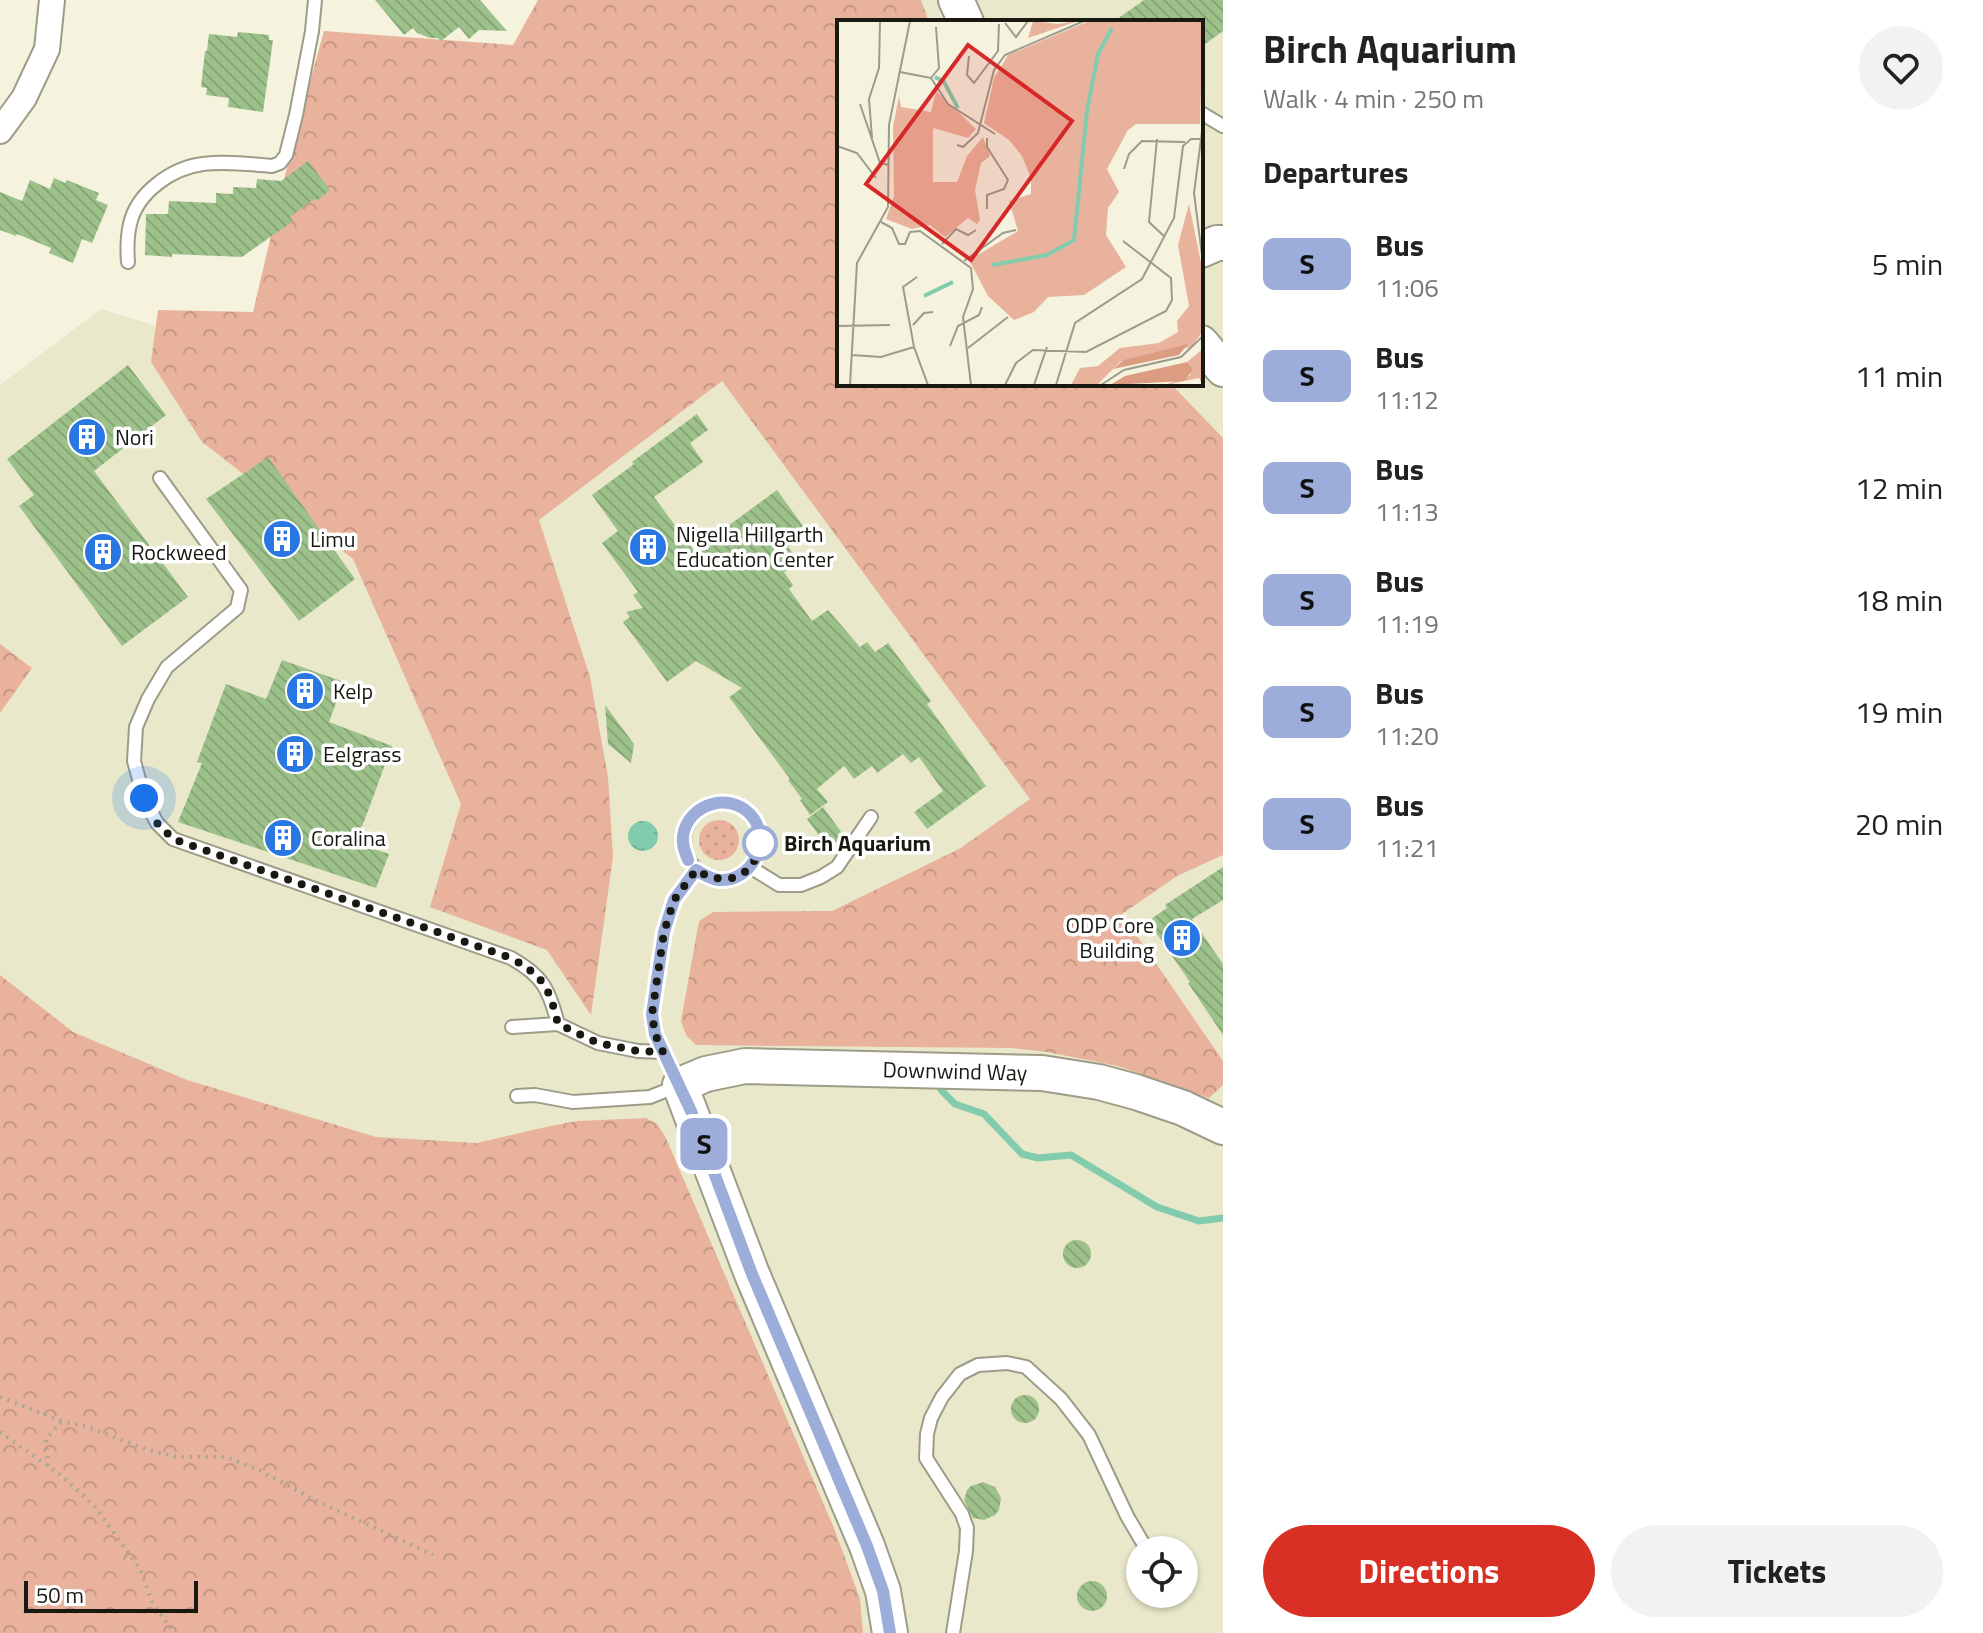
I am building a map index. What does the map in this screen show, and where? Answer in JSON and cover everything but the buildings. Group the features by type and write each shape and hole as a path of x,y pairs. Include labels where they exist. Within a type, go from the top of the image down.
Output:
{"street":[{"path":"0,131 24,98 47,49 52,0"},
{"path":"956,0 965,20"},
{"path":"1203,249 1223,243"},
{"path":"1203,345 1223,369"},
{"name":"Downwind Way","path":"680,1085 706,1074 745,1066 1042,1073 1099,1082 1136,1092 1183,1108 1223,1127"},
{"path":"680,1085 752,1274 867,1546 883,1591 890,1633"}],"lane":[{"path":"128,262 130,221 138,203 160,181 182,169 203,164 272,166 280,163 286,155 312,31 315,0"},
{"path":"1203,114 1223,126"},
{"path":"160,478 241,590 237,608 167,667 136,727 134,761 144,798 157,823 173,839 511,958 541,979 551,997 558,1024"},
{"path":"720,802 744,809 754,819 759,831 758,856 750,867 741,875 718,880 696,870 683,847 688,822 707,805 720,802"},
{"path":"750,867 779,885 801,885 821,877 837,867 871,817"},
{"path":"517,1096 535,1095 573,1102 650,1097 680,1085 655,1034 652,1014 664,932 674,900 696,870"},
{"path":"512,1027 558,1024 598,1043 638,1051 663,1052"},
{"path":"953,1633 967,1528 962,1514 926,1458 931,1418 960,1374 978,1365 1007,1363 1026,1367 1061,1399 1089,1435 1139,1536"}],"path":[{"path":"0,1397 148,1450 177,1457 226,1457 237,1461 433,1555"},
{"path":"48,1466 46,1439 64,1422"},
{"path":"0,1432 48,1466 93,1504 140,1569 153,1604 174,1633"}],"shaded area":[{"path":"560,0 1223,0 1223,1633 0,1633 0,385 101,309 173,331 263,331 530,50"}],"green space":[{"path":"538,0 921,0 928,20 837,20 837,386 1173,386 1223,438 1223,855 1177,876 1122,914 1223,1061 1223,1085 1209,1098 1118,1066 1047,1052 1012,1048 696,1045 686,1035 681,1021 699,921 713,912 832,911 959,849 1030,799 722,381 539,520 590,677 608,777 613,857 591,1015 547,950 430,907 461,804 353,559 202,442 151,362 158,310 253,312 289,159 324,31 513,45"},
{"path":"0,644 32,668 0,713"},
{"path":"719,820 733,826 739,840 733,854 719,860 705,854 699,840 705,826"},
{"path":"0,975 73,1032 187,1080 376,1137 477,1143 578,1121 646,1118 657,1124 665,1136 834,1528 860,1599 863,1633 0,1633"}],"water":[{"path":"643,821 654,825 658,836 654,847 643,851 632,847 628,836 632,825"}],"waterway":[{"path":"941,1090 955,1104 984,1114 1022,1154 1038,1158 1071,1155 1157,1207 1199,1221 1223,1218"}],"bus line":[{"name":"S","path":"688,860 683,835 696,812 707,805 720,802 733,804 754,819 760,843 758,856 750,867 741,875 718,880 696,870 674,900 664,932 652,1014 655,1034 691,1111 752,1274 867,1546 883,1591 890,1633"}],"place":[{"name":"Nori","path":"87,437"},
{"name":"Limu","path":"282,539"},
{"name":"Nigella Hillgarth Education Center","path":"648,547"},
{"name":"Rockweed","path":"103,552"},
{"name":"Kelp","path":"305,691"},
{"name":"Eelgrass","path":"295,754"},
{"name":"Coralina","path":"283,838"},
{"name":"Birch Aquarium","path":"760,843"},
{"name":"ODP Core Building","path":"1182,938"}],"route":[{"path":"144,798 157,823 173,839 511,958 541,979 551,997 558,1024 598,1043 638,1051 663,1052 655,1034 652,1014 664,932 674,900 696,870 718,880 741,875 758,856 760,843"}]}
